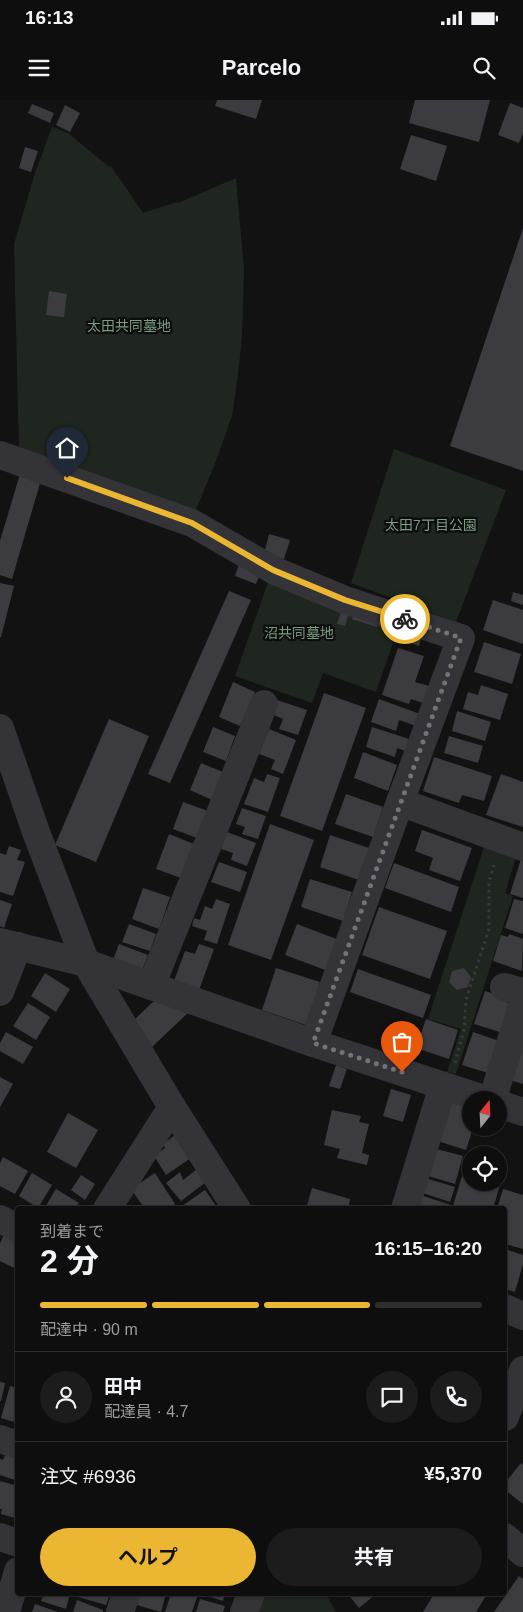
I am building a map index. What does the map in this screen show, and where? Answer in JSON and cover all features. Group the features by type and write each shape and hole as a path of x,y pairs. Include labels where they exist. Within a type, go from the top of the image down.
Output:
{"street":[{"path":"0,455 192,523 273,570 345,600 461,638 313,1043"},
{"path":"150,986 264,704"},
{"path":"0,728 36,832 86,963 172,1107 234,1206"},
{"path":"400,802 514,844"},
{"path":"0,992 9,944 86,963 313,1043 462,1092"},
{"path":"494,1091 517,994"},
{"path":"406,1206 445,1087"},
{"path":"109,1206 172,1107"},
{"path":"508,1107 523,1112"},
{"path":"0,1219 15,1226"},
{"path":"507,1309 523,1316"},
{"path":"507,1412 523,1370"},
{"path":"0,1439 15,1444"},
{"path":"0,1537 15,1542"},
{"path":"507,1539 523,1553"},
{"path":"6,1612 15,1582"},
{"path":"120,1612 125,1596"},
{"path":"244,1612 250,1596"}],"path":[{"path":"445,1087 464,1030 466,1000 489,929 489,881 514,844"}],"green space":[{"name":"太田共同墓地","path":"52,127 68,133 109,167 111,166 143,213 178,203 236,178 244,270 242,337 238,375 232,416 193,517 19,452 14,244 35,173"},
{"name":"太田7丁目公園","path":"394,449 506,490 456,622 351,583"},
{"name":"沼共同墓地","path":"271,574 401,620 376,692 323,673 312,703 235,676"},
{"path":"484,847 516,857 505,893 513,896 456,1074 447,1072 461,1029 428,1019"},
{"path":"250,1596 327,1596 336,1612 261,1612 246,1607"}],"building":[{"path":"217,100 262,100 256,119 215,106"},
{"path":"415,100 490,100 479,142 409,123"},
{"path":"510,103 523,108 523,133 519,143 498,135"},
{"path":"32,104 54,113 50,123 28,113"},
{"path":"65,105 80,113 70,132 56,125"},
{"path":"411,135 447,146 436,181 400,169"},
{"path":"25,147 38,151 31,172 19,168"},
{"path":"523,228 523,471 450,446"},
{"path":"49,291 67,294 64,317 46,315"},
{"path":"20,474 41,480 12,579 0,575 0,541"},
{"path":"269,534 290,540 284,559 264,554"},
{"path":"239,564 261,572 256,584 235,576"},
{"path":"0,583 14,586 1,637 0,637"},
{"path":"229,591 251,600 170,783 148,774"},
{"path":"513,592 523,595 523,605 511,601"},
{"path":"493,600 523,610 523,644 483,630"},
{"path":"356,609 380,617 377,627 352,619"},
{"path":"342,610 349,612 345,626 337,624"},
{"path":"403,627 423,633 419,646 399,639"},
{"path":"484,642 521,654 512,684 474,672"},
{"path":"398,648 424,656 415,682 429,686 423,703 411,699 409,704 382,695"},
{"path":"233,682 255,692 240,726 219,717"},
{"path":"481,685 508,694 500,720 463,709 468,692 478,695"},
{"path":"324,693 366,708 322,831 280,816"},
{"path":"274,699 307,710 298,735 279,729 283,719 269,713"},
{"path":"379,699 420,714 416,726 399,720 396,731 371,722"},
{"path":"457,711 491,722 485,741 452,731"},
{"path":"109,719 149,736 96,862 55,845"},
{"path":"213,727 235,736 226,761 203,752"},
{"path":"372,727 409,739 405,751 397,748 395,757 366,747"},
{"path":"269,729 296,740 283,774 271,769 275,760 259,754"},
{"path":"449,736 483,746 478,763 444,753"},
{"path":"363,752 397,765 388,791 354,778"},
{"path":"434,757 492,776 484,801 462,795 459,803 423,791"},
{"path":"201,763 223,772 212,800 190,790"},
{"path":"267,774 280,778 268,812 244,804 254,778 264,782"},
{"path":"501,774 523,782 523,827 486,815"},
{"path":"346,794 383,807 373,837 335,824"},
{"path":"183,802 208,811 197,838 173,829"},
{"path":"242,808 266,816 258,839 242,834 245,827 236,824"},
{"path":"270,824 314,840 271,960 228,945"},
{"path":"422,830 472,848 460,881 429,870 433,858 415,851"},
{"path":"227,832 256,843 247,866 231,860 233,853 221,849"},
{"path":"169,834 194,844 181,878 156,869"},
{"path":"330,835 369,848 359,880 320,867"},
{"path":"9,846 21,850 17,860 25,862 13,896 0,892 0,853 6,855"},
{"path":"521,859 523,860 523,898 510,894"},
{"path":"219,862 247,872 240,892 211,882"},
{"path":"394,863 459,887 451,912 385,888"},
{"path":"310,879 352,892 343,921 301,907"},
{"path":"143,888 170,897 159,929 132,919"},
{"path":"216,899 230,904 217,944 204,940 207,931 192,926 194,918 200,920 205,906 212,909"},
{"path":"514,899 523,901 523,934 505,928"},
{"path":"0,900 12,904 4,928 0,926"},
{"path":"379,907 447,931 430,979 362,955"},
{"path":"129,924 156,934 150,951 122,942"},
{"path":"297,924 339,940 328,971 285,955"},
{"path":"509,934 523,939 522,971 493,961 501,935 508,937"},
{"path":"119,944 148,955 141,973 112,963"},
{"path":"199,944 214,949 199,990 174,981 185,951 195,954"},
{"path":"276,968 320,982 306,1025 262,1010"},
{"path":"464,968 471,977 468,987 457,990 449,982 452,971"},
{"path":"358,969 431,995 423,1018 350,992"},
{"path":"45,973 70,989 56,1012 31,996"},
{"path":"485,991 507,998 506,1002 510,1004 503,1033 474,1024"},
{"path":"155,1000 191,1010 152,1047 130,1024"},
{"path":"28,1003 50,1017 36,1040 13,1026"},
{"path":"426,1019 458,1030 449,1059 416,1048"},
{"path":"6,1032 33,1047 23,1064 0,1051 0,1043"},
{"path":"473,1032 502,1042 491,1074 462,1065"},
{"path":"520,1049 523,1050 523,1084 510,1080"},
{"path":"336,1065 347,1069 340,1089 329,1086"},
{"path":"0,1077 13,1084 0,1107"},
{"path":"391,1089 411,1095 403,1122 383,1116"},
{"path":"450,1098 462,1102 462,1136 470,1136 467,1146 462,1146 462,1149 437,1141"},
{"path":"332,1110 361,1116 359,1122 369,1124 362,1153 369,1155 367,1165 337,1158 340,1149 324,1145"},
{"path":"68,1113 98,1130 76,1168 47,1152"},
{"path":"175,1135 191,1158 166,1175 154,1156 165,1148 163,1144"},
{"path":"433,1148 462,1156 455,1184 425,1175"},
{"path":"3,1157 28,1171 15,1194 0,1186 0,1163"},
{"path":"196,1170 206,1182 181,1201 166,1183 180,1172 183,1180"},
{"path":"32,1173 52,1185 39,1206 35,1206 19,1196"},
{"path":"155,1173 175,1204 172,1206 143,1206 131,1189"},
{"path":"81,1175 95,1184 85,1200 71,1190"},
{"path":"462,1176 462,1191 498,1191 494,1206 453,1206"},
{"path":"425,1178 455,1187 450,1202 420,1192"},
{"path":"312,1188 350,1199 349,1206 307,1206"},
{"path":"56,1189 79,1203 77,1206 46,1206"},
{"path":"205,1190 216,1206 182,1206"},
{"path":"507,1190 523,1195 523,1249 507,1245 507,1206 498,1206 502,1191"},
{"path":"420,1195 451,1205 450,1206 417,1206"},
{"path":"6,1231 15,1235 15,1268 0,1261 0,1243"},
{"path":"507,1250 523,1255 523,1264 515,1292 507,1290"},
{"path":"0,1382 5,1383 1,1401 0,1401"},
{"path":"10,1386 15,1387 15,1422 1,1418"},
{"path":"15,1454 15,1480 0,1475 0,1459 3,1460 5,1455"},
{"path":"521,1463 523,1465 523,1504 507,1492 507,1480"},
{"path":"0,1481 15,1485 15,1518 1,1514 2,1509 0,1509"},
{"path":"519,1576 523,1579 523,1612 494,1612 507,1596"},
{"path":"43,1596 69,1596 66,1609 41,1601"},
{"path":"78,1596 109,1596 106,1605"},
{"path":"139,1596 165,1596 161,1612 137,1605"},
{"path":"170,1596 197,1597 192,1612 165,1612"},
{"path":"207,1596 224,1596 223,1601"},
{"path":"350,1596 374,1596 359,1608"},
{"path":"433,1596 486,1596 476,1612 423,1612"},
{"path":"200,1599 225,1606 223,1612 196,1612"},
{"path":"77,1600 103,1610 103,1612 73,1612"},
{"path":"35,1604 58,1612 32,1612"}],"way so far":[{"path":"402,1072 313,1043 461,638 405,619"}],"route":[{"path":"67,478 192,523 273,570 345,600 405,619"}]}
